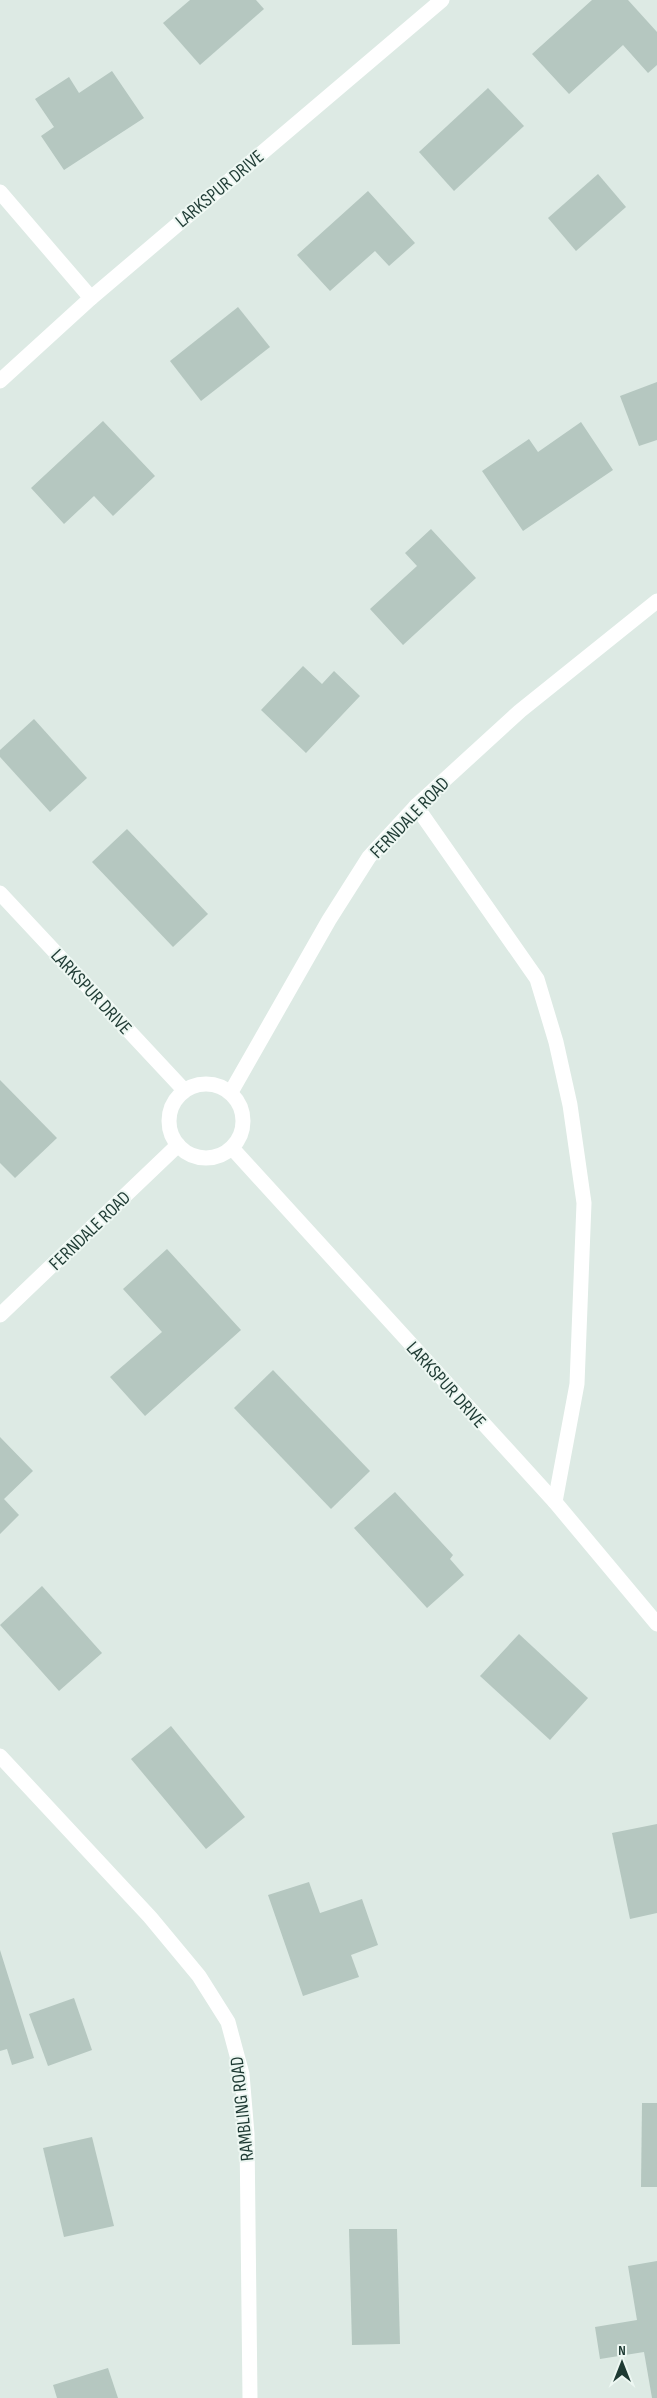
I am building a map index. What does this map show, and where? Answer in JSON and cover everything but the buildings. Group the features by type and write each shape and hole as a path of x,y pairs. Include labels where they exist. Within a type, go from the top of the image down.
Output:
{"street":[{"name":"LARKSPUR DRIVE","path":"0,380 90,298 442,0"},
{"path":"0,192 90,298"},
{"name":"FERNDALE ROAD","path":"231,1092 329,920 369,857 416,806 520,711 657,601"},
{"path":"416,806 537,978 556,1042 570,1105 584,1203 577,1384 556,1502"},
{"name":"LARKSPUR DRIVE","path":"0,892 184,1090"},
{"path":"208,1083 220,1086 231,1092 239,1102 243,1114 241,1132 232,1148 222,1155 204,1158 187,1152 178,1145 171,1134 170,1116 176,1099 184,1090 195,1085 208,1083"},
{"name":"FERNDALE ROAD","path":"0,1316 178,1145"},
{"name":"LARKSPUR DRIVE","path":"232,1148 556,1502 657,1624"},
{"name":"RAMBLING ROAD","path":"0,1756 150,1917 199,1976 228,2022 242,2074 247,2134 250,2398"}]}
